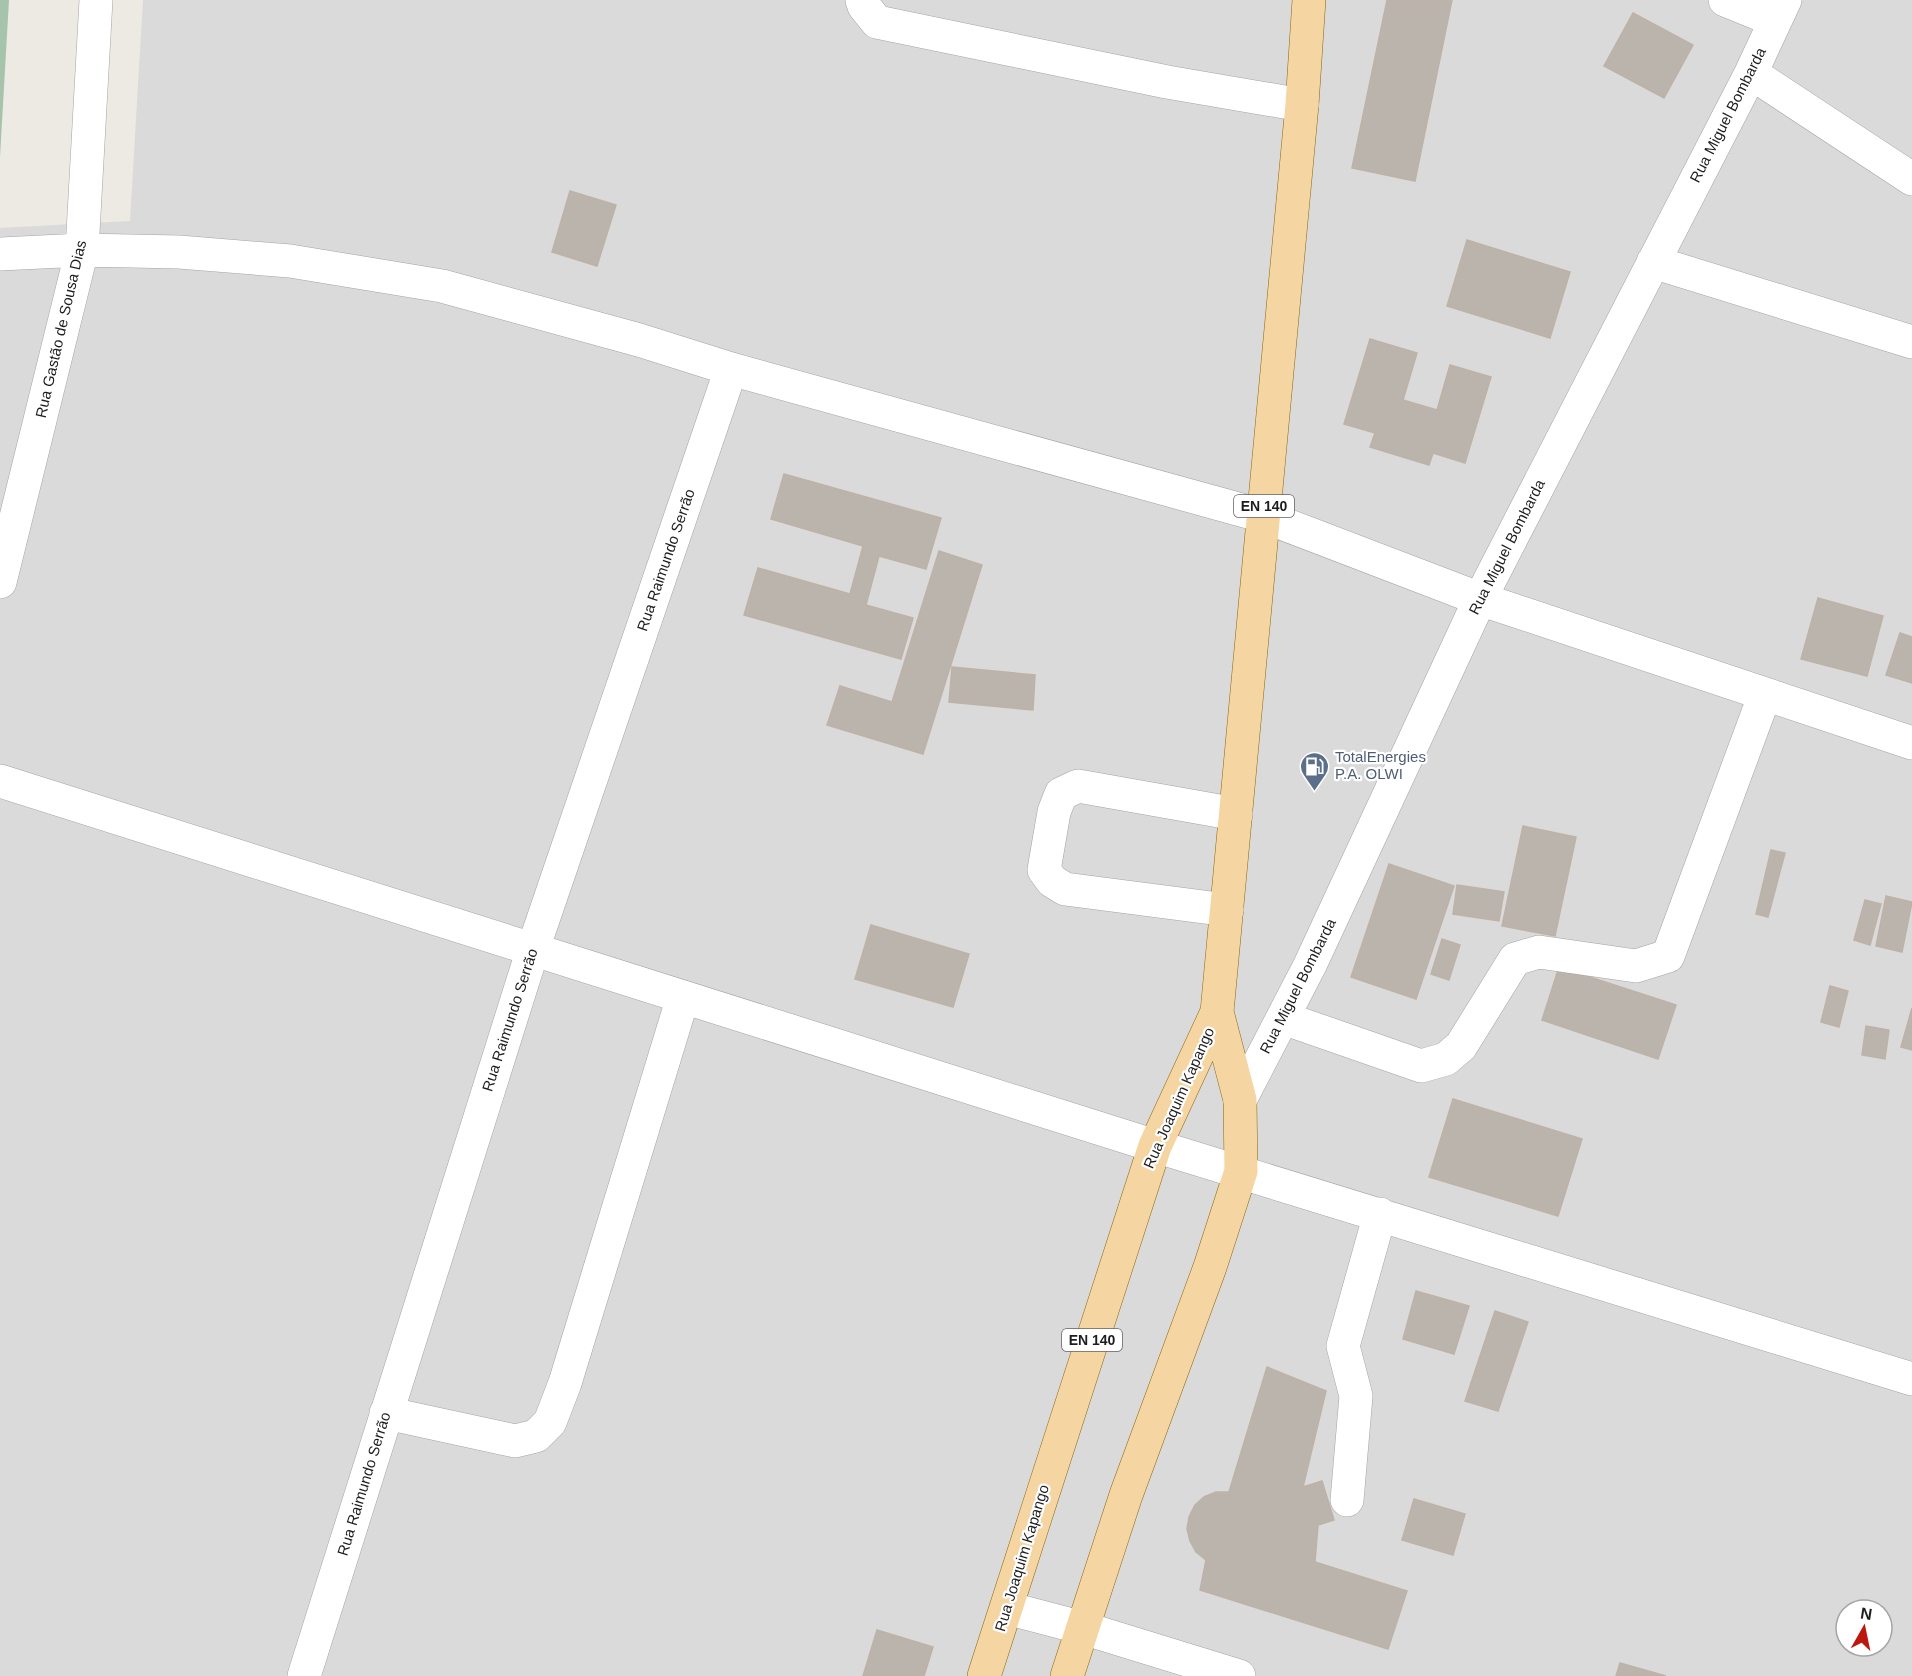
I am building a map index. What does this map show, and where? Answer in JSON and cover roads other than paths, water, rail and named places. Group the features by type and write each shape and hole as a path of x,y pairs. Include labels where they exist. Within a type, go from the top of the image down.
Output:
{"main road":[{"name":"EN 140","path":"1217,1012 1302,105 1309,0"},
{"name":"Rua Joaquim Kapango","path":"1066,1676 1126,1495 1210,1267 1240,1172 1240,1100 1217,1012"},
{"name":"Rua Joaquim Kapango","path":"984,1676 1155,1146 1217,1012"}],"street":[{"name":"Rua Gastão de Sousa Dias","path":"0,582 82,250 96,0"},
{"path":"862,0 877,22 1167,82 1302,105"},
{"path":"1725,0 1779,10"},
{"name":"Rua Miguel Bombarda","path":"1240,1100 1316,954 1480,599 1751,73 1779,10"},
{"path":"1751,73 1912,179"},
{"path":"0,254 82,250 179,252 290,261 442,286 639,340 731,369 1263,516 1480,599 1912,743"},
{"path":"1653,262 1912,342"},
{"name":"Rua Raimundo Serrão","path":"304,1676 532,949 731,369"},
{"path":"1282,1018 1421,1066 1446,1059 1461,1046 1515,959 1539,952 1636,966 1668,956 1765,694"},
{"path":"0,781 1155,1146 1912,1379"},
{"path":"1227,910 1065,889 1052,881 1044,870 1054,812 1061,794 1078,786 1236,814"},
{"path":"386,1413 514,1441 536,1436 550,1422 566,1383 683,996"},
{"path":"1347,1500 1356,1396 1343,1346 1380,1215"},
{"path":"1007,1608 1083,1628 1239,1676"}],"place":[{"name":"TotalEnergies P.A. OLWI","path":"1314,792"}]}
